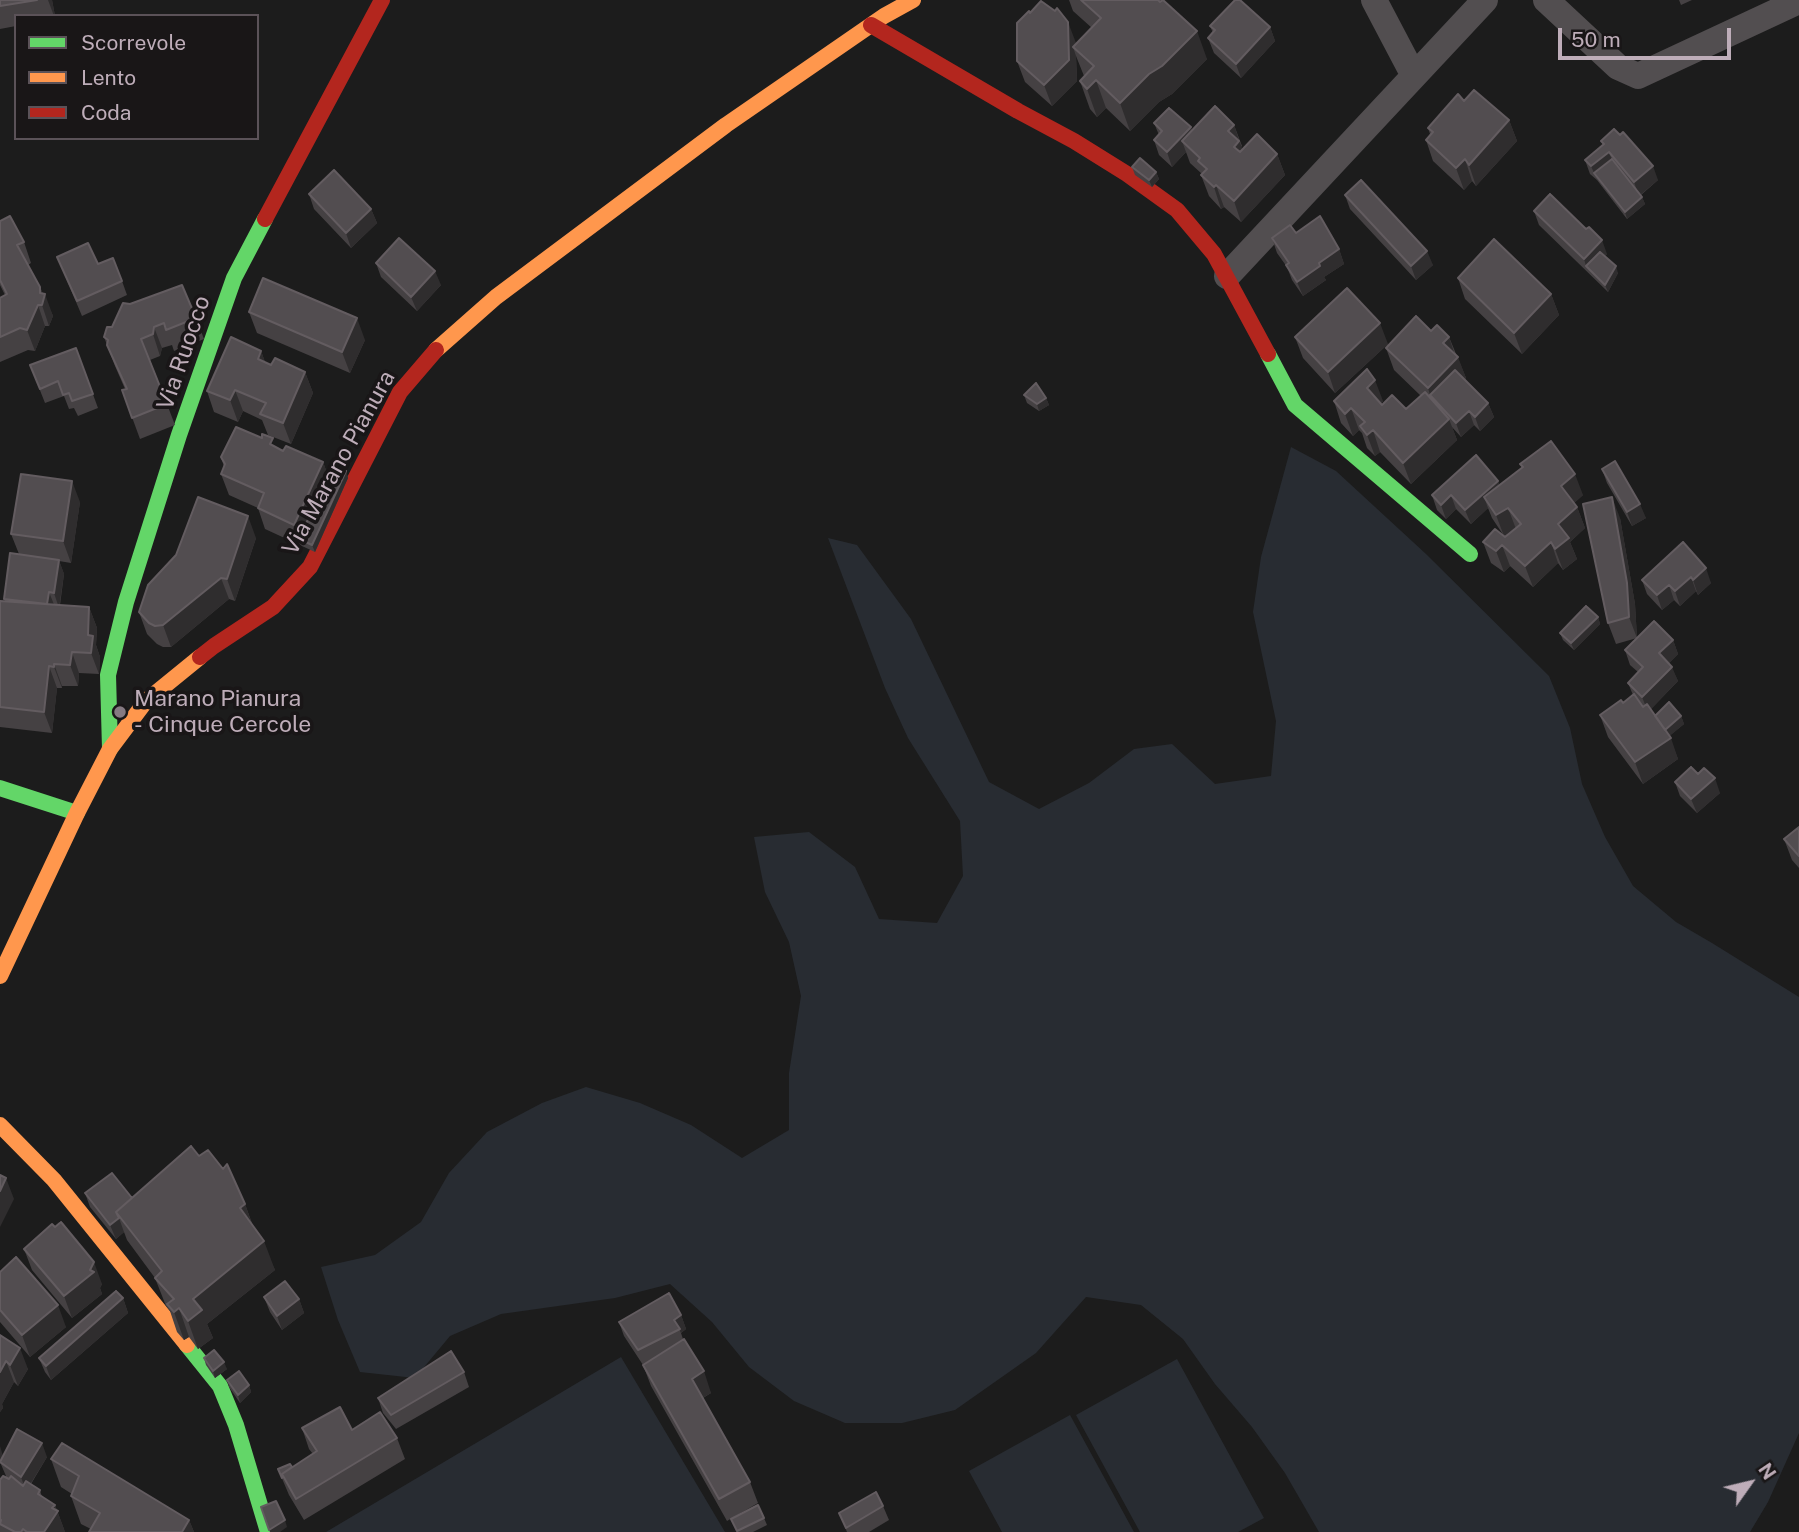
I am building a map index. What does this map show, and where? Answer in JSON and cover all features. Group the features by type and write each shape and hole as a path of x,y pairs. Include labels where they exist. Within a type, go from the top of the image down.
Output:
{"street":[{"name":"Via Ruocco","path":"110,749 108,675 123,614 179,435 234,278 382,0"},
{"name":"Via Marano Pianura","path":"0,976 110,749 146,701 214,646 273,607 310,567 400,392 436,349 496,297 715,133 871,25 914,0"},
{"path":"1374,0 1414,76"},
{"path":"1227,276 1485,0"},
{"path":"1546,0 1618,67 1639,76 1799,1"},
{"path":"871,25 1074,141 1177,210 1214,254 1295,405 1471,554"},
{"path":"0,788 77,813"},
{"path":"0,1125 54,1180 220,1386 236,1425 268,1532"}],"shaded area":[{"path":"1291,447 1336,471 1426,554 1549,676 1570,728 1582,784 1605,837 1633,886 1676,922 1799,997 1799,1433 1768,1502 1750,1532 1319,1532 1285,1473 1183,1339 1141,1305 1086,1297 1036,1353 955,1410 902,1423 845,1423 794,1401 749,1367 712,1322 670,1284 615,1298 501,1314 450,1336 415,1378 360,1372 338,1320 321,1267 375,1255 421,1222 449,1173 487,1132 542,1103 586,1087 640,1103 691,1125 742,1158 789,1130 789,1073 801,996 789,942 765,892 754,837 809,832 855,867 879,919 937,923 963,876 960,821 908,738 885,688 828,538 857,545 911,619 989,782 1039,809 1089,783 1134,749 1172,744 1215,784 1271,776 1276,721 1253,612 1261,557"},
{"path":"621,1357 725,1532 326,1532"},
{"path":"1177,1359 1264,1518 1238,1532 1140,1532 1076,1415"},
{"path":"1070,1415 1134,1532 1002,1532 969,1471"}],"building":[{"path":"0,0 37,0 0,6"},
{"path":"1081,0 1163,0 1197,31 1120,103 1096,80 1087,89 1080,81 1094,66 1073,47 1101,18"},
{"path":"1235,0 1240,0 1270,27 1236,64 1208,38 1215,30 1210,26"},
{"path":"1041,1 1055,11 1057,8 1068,22 1069,60 1044,85 1017,61 1017,23"},
{"path":"1474,90 1509,120 1469,165 1465,159 1456,168 1426,140 1433,132 1428,128 1458,94 1464,101"},
{"path":"1215,106 1234,125 1228,131 1239,141 1234,147 1240,152 1257,134 1277,154 1234,201 1201,175 1207,169 1198,161 1200,158 1182,141"},
{"path":"1169,108 1191,127 1167,152 1154,140 1162,131 1154,123"},
{"path":"1614,129 1620,135 1623,132 1653,166 1634,182 1609,152 1591,166 1585,160 1604,144 1601,141"},
{"path":"1140,158 1156,172 1149,180 1132,167"},
{"path":"1612,159 1642,197 1625,212 1594,173"},
{"path":"334,170 371,209 346,233 309,194"},
{"path":"1361,180 1427,251 1411,266 1345,195"},
{"path":"1550,194 1586,229 1589,227 1602,240 1584,259 1534,211"},
{"path":"10,216 24,242 17,245 40,287 40,293 45,294 42,305 38,305 27,330 20,328 0,337 0,298 7,294 0,280 0,221"},
{"path":"1320,216 1339,249 1297,282 1286,265 1289,263 1272,238 1290,225 1296,233"},
{"path":"399,238 435,271 411,297 376,263"},
{"path":"1494,239 1551,294 1514,333 1458,278"},
{"path":"88,243 98,264 113,258 122,281 77,301 57,257"},
{"path":"1600,252 1616,266 1605,285 1586,266"},
{"path":"263,278 357,318 342,352 249,312"},
{"path":"182,285 196,318 166,330 164,323 154,327 153,334 141,339 167,404 132,418 122,390 127,389 107,345 108,340 104,337 107,327 112,327 123,303 130,304"},
{"path":"1347,288 1380,323 1328,372 1295,337"},
{"path":"1416,316 1431,331 1437,325 1449,337 1443,343 1458,357 1428,388 1386,348"},
{"path":"231,337 261,351 258,359 271,365 275,358 305,372 283,423 260,414 266,403 235,390 230,400 207,391"},
{"path":"76,348 93,394 72,401 69,393 63,395 58,381 40,389 30,365"},
{"path":"1367,369 1375,380 1367,388 1382,405 1392,395 1406,409 1425,392 1449,419 1403,463 1373,430 1367,435 1360,426 1365,422 1351,408 1345,414 1334,401"},
{"path":"1455,370 1488,403 1475,417 1469,411 1456,423 1430,395"},
{"path":"1036,383 1046,398 1037,404 1024,395"},
{"path":"236,427 262,438 262,434 273,438 270,444 283,451 286,446 323,462 294,525 258,508 264,493 221,474 225,464 221,457"},
{"path":"1551,441 1575,474 1561,486 1577,507 1558,524 1569,538 1555,549 1551,542 1525,566 1502,545 1496,551 1483,542 1495,529 1505,537 1521,524 1508,508 1496,515 1484,497 1523,467 1520,464"},
{"path":"1476,455 1498,481 1465,510 1451,495 1441,505 1432,495"},
{"path":"1615,461 1640,504 1627,512 1602,469"},
{"path":"333,465 346,471 312,545 299,539"},
{"path":"21,474 72,481 63,541 11,534"},
{"path":"198,497 248,516 227,579 221,578 163,625 155,626 139,612 148,585 176,555"},
{"path":"1612,497 1627,583 1629,617 1608,623 1583,504"},
{"path":"1683,542 1706,568 1675,591 1669,585 1657,595 1642,580"},
{"path":"10,553 59,560 54,593 49,592 47,604 4,599"},
{"path":"0,601 89,607 88,635 93,636 91,653 72,652 70,665 49,666 44,712 0,707"},
{"path":"1586,606 1598,617 1571,643 1560,633"},
{"path":"1654,621 1673,640 1659,653 1672,667 1642,697 1628,683 1643,667 1625,650"},
{"path":"1634,694 1643,707 1647,704 1671,738 1635,762 1600,715"},
{"path":"1669,702 1681,716 1665,730 1655,716"},
{"path":"1691,767 1698,774 1704,768 1715,778 1691,799 1675,782"},
{"path":"1799,827 1799,856 1784,839"},
{"path":"191,1146 199,1156 208,1150 223,1169 227,1164 245,1204 240,1208 264,1241 193,1299 202,1310 188,1321 179,1308 174,1312 167,1304 174,1299 155,1278 162,1271 116,1212"},
{"path":"112,1173 132,1198 116,1212 119,1218 110,1225 85,1193"},
{"path":"0,1175 6,1178 0,1191"},
{"path":"61,1222 94,1262 90,1270 94,1272 64,1296 24,1249 52,1224 55,1227"},
{"path":"16,1257 58,1305 22,1335 0,1310 0,1272"},
{"path":"285,1281 299,1299 277,1316 264,1297"},
{"path":"116,1291 123,1298 46,1366 39,1358"},
{"path":"669,1293 681,1315 674,1320 680,1329 638,1350 619,1322"},
{"path":"0,1335 20,1348 10,1365 6,1361 0,1372"},
{"path":"684,1339 704,1371 692,1379 750,1482 719,1499 643,1365"},
{"path":"214,1350 224,1362 213,1371 204,1358"},
{"path":"451,1351 464,1372 391,1415 378,1398"},
{"path":"239,1371 249,1385 238,1395 227,1380"},
{"path":"340,1407 352,1430 380,1412 397,1438 296,1499 282,1474 317,1451 302,1428"},
{"path":"17,1429 42,1443 21,1477 0,1462"},
{"path":"62,1443 189,1520 182,1532 89,1532 100,1513 71,1496 79,1476 51,1459"},
{"path":"290,1464 292,1467 282,1474 282,1478 278,1469"},
{"path":"3,1476 9,1479 11,1476 23,1486 26,1481 40,1490 38,1494 55,1505 52,1508 58,1511 44,1532 27,1532 23,1529 21,1532 15,1532 0,1524 0,1480"},
{"path":"876,1492 883,1506 846,1528 839,1513"},
{"path":"276,1501 285,1520 269,1530 261,1507"},
{"path":"758,1505 764,1518 737,1531 731,1519"}],"traffic: fast":[{"path":"110,749 108,675 126,602 179,435 234,278 265,219"},
{"path":"1268,354 1295,405 1470,554"},
{"path":"0,788 77,813"},
{"path":"187,1345 220,1386 236,1425 268,1532"}],"traffic: slow":[{"path":"436,350 496,297 726,125 884,16 913,0"},
{"path":"0,976 110,749 146,701 200,657"},
{"path":"0,1125 54,1180 187,1345"}],"traffic: jam":[{"path":"265,219 382,0"},
{"path":"871,25 1074,141 1177,210 1214,254 1268,354"},
{"path":"200,657 273,607 310,567 400,392 436,350"}],"place":[{"name":"Marano Pianura - Cinque Cercole","path":"120,712"}]}
